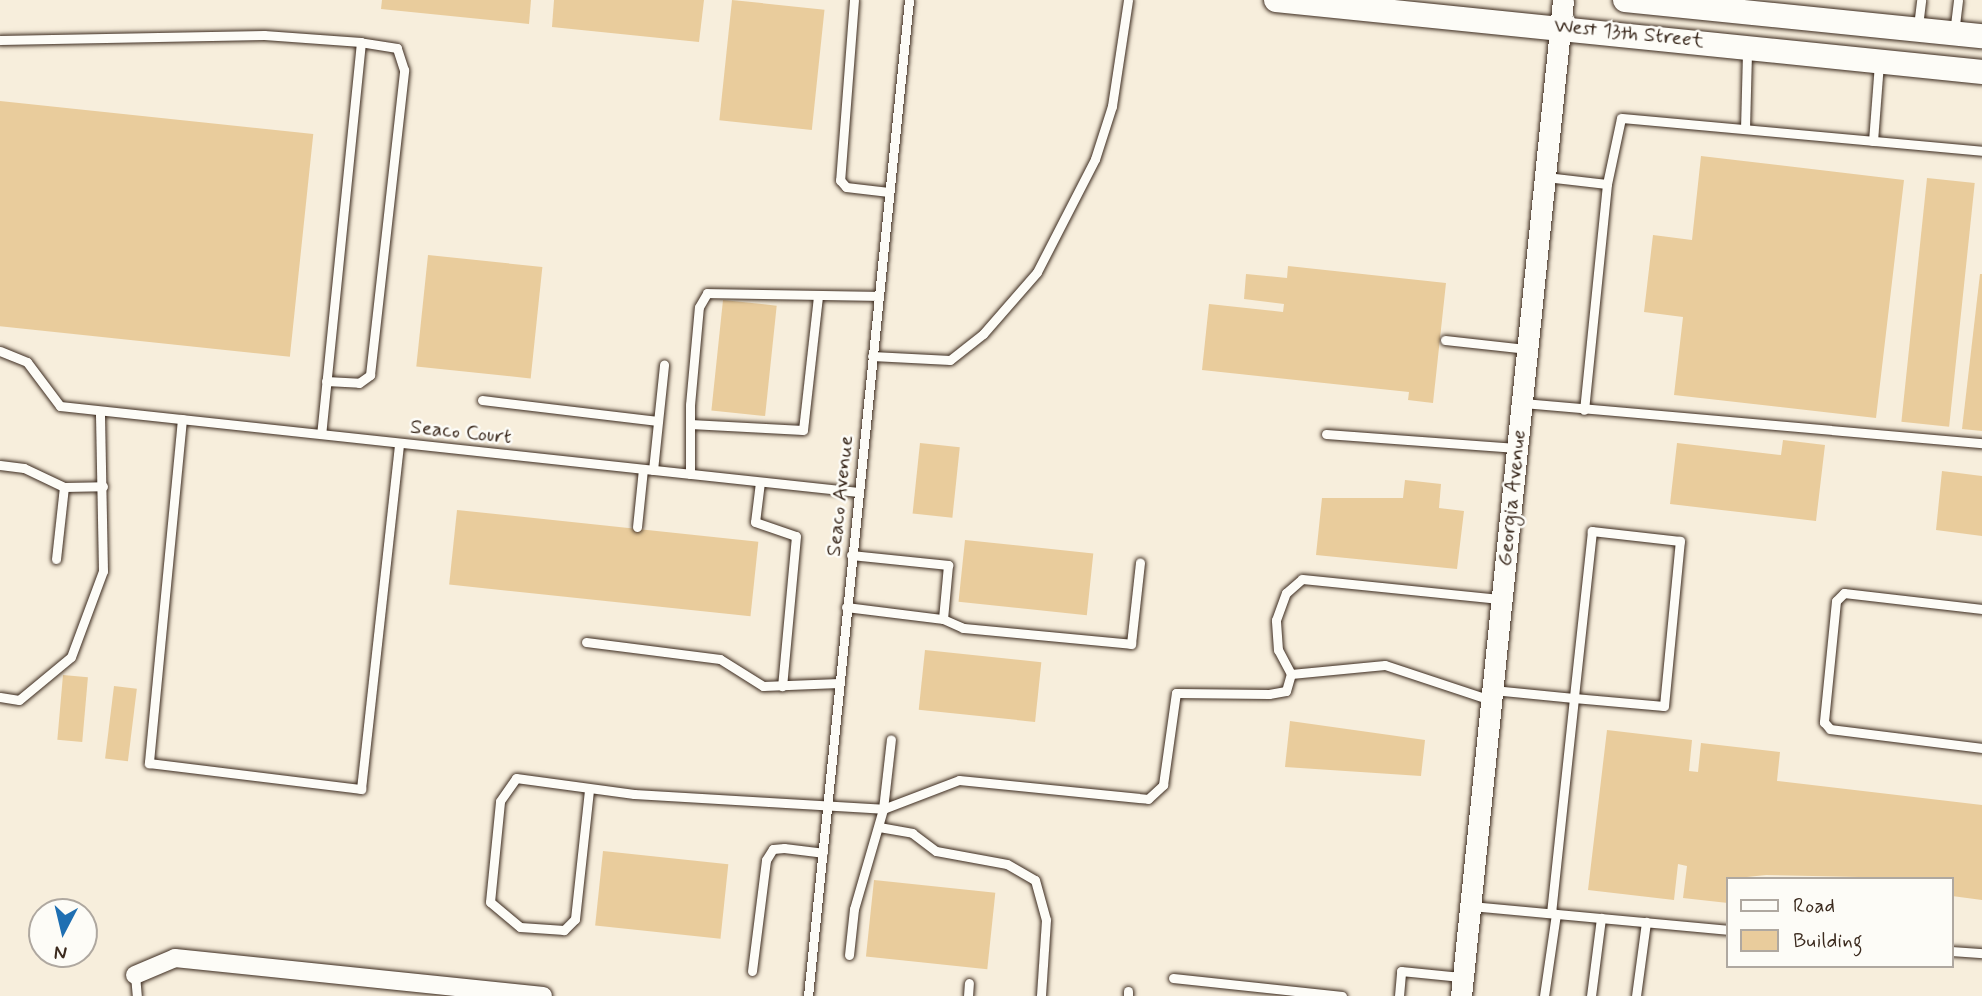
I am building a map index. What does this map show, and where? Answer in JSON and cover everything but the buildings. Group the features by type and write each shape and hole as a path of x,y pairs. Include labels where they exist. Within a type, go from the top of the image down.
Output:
{"main road":[{"name":"West 13th Street","path":"1276,0 1561,12 1747,46 1982,72"},
{"name":"West 13th Street","path":"1625,0 1776,8 1917,30 1982,36"}],"street":[{"name":"Georgia Avenue","path":"1462,986 1561,12"},
{"path":"135,975 175,958 407,989 543,996"}],"lane":[{"path":"854,0 840,180 846,187 889,192"},
{"name":"Seaco Avenue","path":"808,996 909,0"},
{"path":"872,356 950,360 982,334 1037,272 1096,159 1112,106 1128,0"},
{"path":"1917,30 1921,0"},
{"path":"1954,34 1958,0"},
{"path":"0,40 264,36 361,42 397,48 404,70 370,375 359,383 326,381"},
{"path":"321,434 361,42"},
{"path":"1745,129 1747,46"},
{"path":"1873,141 1880,61"},
{"path":"1584,410 1607,184 1622,118 1982,151"},
{"path":"1545,177 1607,184"},
{"path":"690,474 690,424 699,307 707,293 878,296"},
{"path":"690,424 803,430 818,296"},
{"path":"1445,340 1526,349"},
{"name":"Seaco Court","path":"0,351 27,362 60,406 858,492"},
{"path":"637,527 658,421 664,365"},
{"path":"482,400 658,421"},
{"path":"1522,403 1982,443"},
{"path":"0,697 19,700 71,657 103,571 100,411"},
{"path":"182,419 149,763 362,789 399,443"},
{"path":"1326,434 1518,448"},
{"path":"0,465 24,468 64,487 103,486"},
{"path":"760,482 755,522 796,536 782,685"},
{"path":"56,559 64,487"},
{"path":"1291,674 1385,665 1492,695 1574,698 1664,706 1680,541 1592,531 1574,698 1544,996"},
{"path":"851,555 948,565 943,619"},
{"path":"846,607 943,619 963,628 1130,643 1140,562"},
{"path":"589,790 575,919 564,930 520,928 490,902 506,784 516,778 589,790 827,803 883,809 959,780 1148,799 1163,785 1176,693 1269,694 1286,691 1291,674 1279,650 1276,620 1286,593 1301,579 1502,599"},
{"path":"1982,609 1844,593 1836,601 1824,722 1830,729 1982,748"},
{"path":"586,642 720,659 754,683 839,683"},
{"path":"849,955 854,909 883,809 891,739"},
{"path":"879,827 912,834 936,851 1018,868 1035,880 1046,920 1041,996"},
{"path":"752,971 766,860 773,849 823,853"},
{"path":"1470,906 1727,930"},
{"path":"1591,996 1601,918"},
{"path":"1636,996 1646,922"},
{"path":"1954,951 1982,953"},
{"path":"1399,996 1401,971 1462,986"},
{"path":"135,975 137,996"},
{"path":"1173,978 1248,991 1342,996"},
{"path":"968,996 969,983"}],"shaded area":[{"path":"0,0 1982,0 1982,996 0,996"}]}
